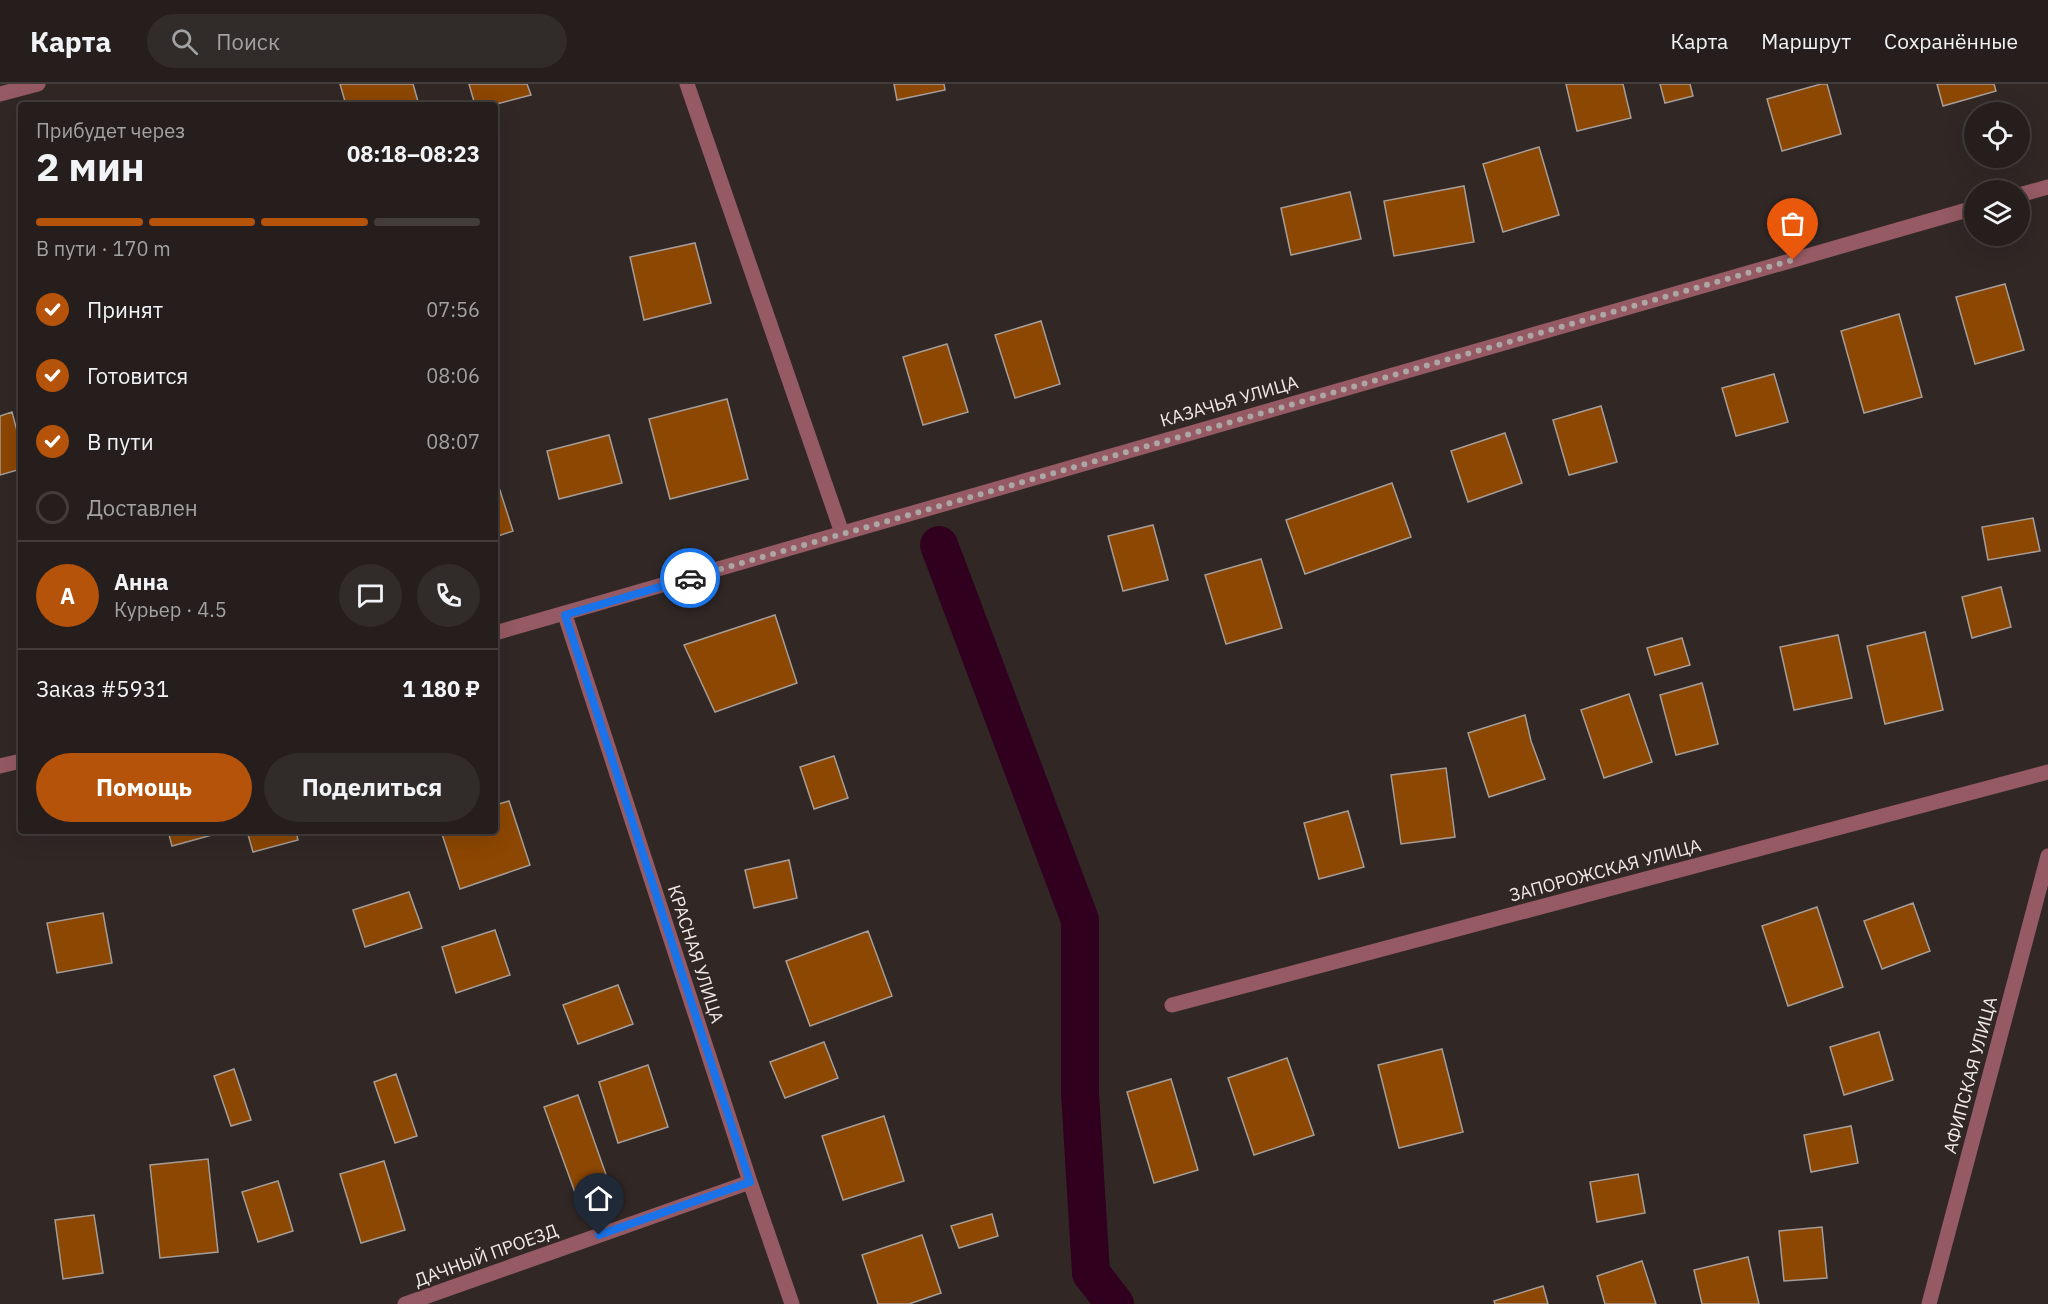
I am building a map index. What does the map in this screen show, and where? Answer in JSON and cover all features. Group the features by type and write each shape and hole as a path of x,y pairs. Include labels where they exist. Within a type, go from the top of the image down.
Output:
{"street":[{"path":"0,94 38,84"},
{"path":"687,84 842,532"},
{"path":"2030,192 2048,187"},
{"name":"КАЗАЧЬЯ УЛИЦА","path":"498,632 565,615 842,532 1964,211"},
{"name":"КРАСНАЯ УЛИЦА","path":"565,615 792,1304"},
{"path":"0,766 18,761"},
{"name":"ЗАПОРОЖСКАЯ УЛИЦА","path":"1172,1005 2048,771"},
{"name":"АФИПСКАЯ УЛИЦА","path":"1929,1304 2048,856"},
{"name":"ДАЧНЫЙ ПРОЕЗД","path":"405,1304 750,1182"}],"building":[{"path":"340,84 413,84 418,102 345,102"},
{"path":"469,84 527,84 531,95 498,104 474,102"},
{"path":"894,84 944,84 945,90 897,100"},
{"path":"1566,84 1623,84 1631,118 1577,131"},
{"path":"1660,84 1690,84 1693,96 1665,103"},
{"path":"1827,84 1841,134 1782,151 1767,99"},
{"path":"1937,84 1994,84 1996,91 1943,106"},
{"path":"1539,147 1559,215 1503,232 1483,164"},
{"path":"1464,186 1474,242 1394,256 1384,201"},
{"path":"1350,192 1361,239 1291,255 1281,208"},
{"path":"695,243 711,303 644,320 630,257"},
{"path":"2005,284 2024,350 1975,364 1956,297"},
{"path":"1899,314 1922,397 1864,413 1841,331"},
{"path":"1041,321 1060,384 1015,398 995,335"},
{"path":"947,344 968,412 923,425 903,357"},
{"path":"1774,374 1788,422 1736,436 1722,388"},
{"path":"727,399 748,479 670,499 649,419"},
{"path":"1601,406 1617,462 1569,475 1553,420"},
{"path":"12,412 18,435 18,470 0,475 0,416"},
{"path":"1505,433 1522,483 1468,502 1451,451"},
{"path":"609,435 622,483 559,499 547,451"},
{"path":"1392,483 1411,537 1305,574 1286,520"},
{"path":"498,484 513,531 498,536"},
{"path":"2033,518 2040,551 1988,560 1982,527"},
{"path":"1153,525 1168,580 1123,591 1108,536"},
{"path":"1261,559 1282,628 1226,644 1205,575"},
{"path":"2001,587 2011,627 1972,638 1962,597"},
{"path":"775,615 797,683 715,712 684,645"},
{"path":"1925,632 1943,710 1885,724 1867,646"},
{"path":"1838,635 1852,698 1794,710 1780,647"},
{"path":"1682,638 1690,665 1655,675 1647,648"},
{"path":"1702,683 1718,744 1676,755 1660,695"},
{"path":"1629,694 1652,762 1604,778 1581,710"},
{"path":"1525,715 1531,741 1545,779 1489,797 1468,733"},
{"path":"834,756 848,798 814,809 800,767"},
{"path":"1446,768 1455,837 1401,844 1391,775"},
{"path":"509,801 530,865 460,889 442,834 498,834 498,804"},
{"path":"1348,811 1364,867 1319,879 1304,823"},
{"path":"169,834 212,835 172,846"},
{"path":"248,834 297,834 298,840 253,852"},
{"path":"789,860 797,898 754,908 745,870"},
{"path":"409,892 422,928 365,947 353,910"},
{"path":"1913,903 1930,951 1882,969 1864,921"},
{"path":"1817,907 1843,987 1788,1006 1762,926"},
{"path":"103,913 112,963 57,973 47,923"},
{"path":"495,930 510,975 456,993 442,947"},
{"path":"868,931 892,996 810,1026 786,961"},
{"path":"618,985 633,1024 578,1044 563,1005"},
{"path":"1879,1032 1893,1080 1844,1095 1830,1047"},
{"path":"824,1042 838,1078 785,1098 770,1062"},
{"path":"1442,1049 1463,1132 1399,1148 1378,1065"},
{"path":"1287,1058 1314,1135 1254,1155 1228,1078"},
{"path":"648,1065 668,1127 618,1143 599,1082"},
{"path":"234,1069 251,1120 231,1126 214,1076"},
{"path":"396,1074 417,1136 395,1143 374,1082"},
{"path":"1171,1079 1198,1170 1154,1183 1127,1092"},
{"path":"578,1095 610,1186 577,1198 544,1107"},
{"path":"884,1116 904,1181 843,1200 822,1136"},
{"path":"1851,1126 1858,1163 1811,1172 1804,1135"},
{"path":"208,1159 218,1252 160,1258 150,1165"},
{"path":"384,1161 405,1230 361,1243 340,1174"},
{"path":"1638,1174 1645,1213 1597,1222 1590,1182"},
{"path":"278,1181 293,1231 258,1242 242,1192"},
{"path":"992,1214 998,1236 959,1248 951,1226"},
{"path":"94,1215 103,1273 63,1279 55,1220"},
{"path":"1822,1227 1827,1278 1784,1281 1779,1231"},
{"path":"922,1235 941,1293 909,1304 878,1304 862,1255"},
{"path":"1748,1257 1759,1304 1702,1304 1694,1270"},
{"path":"1642,1261 1656,1304 1605,1304 1597,1276"},
{"path":"1543,1286 1548,1304 1495,1304 1494,1301"}],"waterway":[{"path":"939,545 1080,920 1080,1093 1091,1273 1115,1304"}],"way so far":[{"path":"690,578 842,532 1793,260"}],"route":[{"path":"599,1235 750,1182 565,615 690,578"}]}
